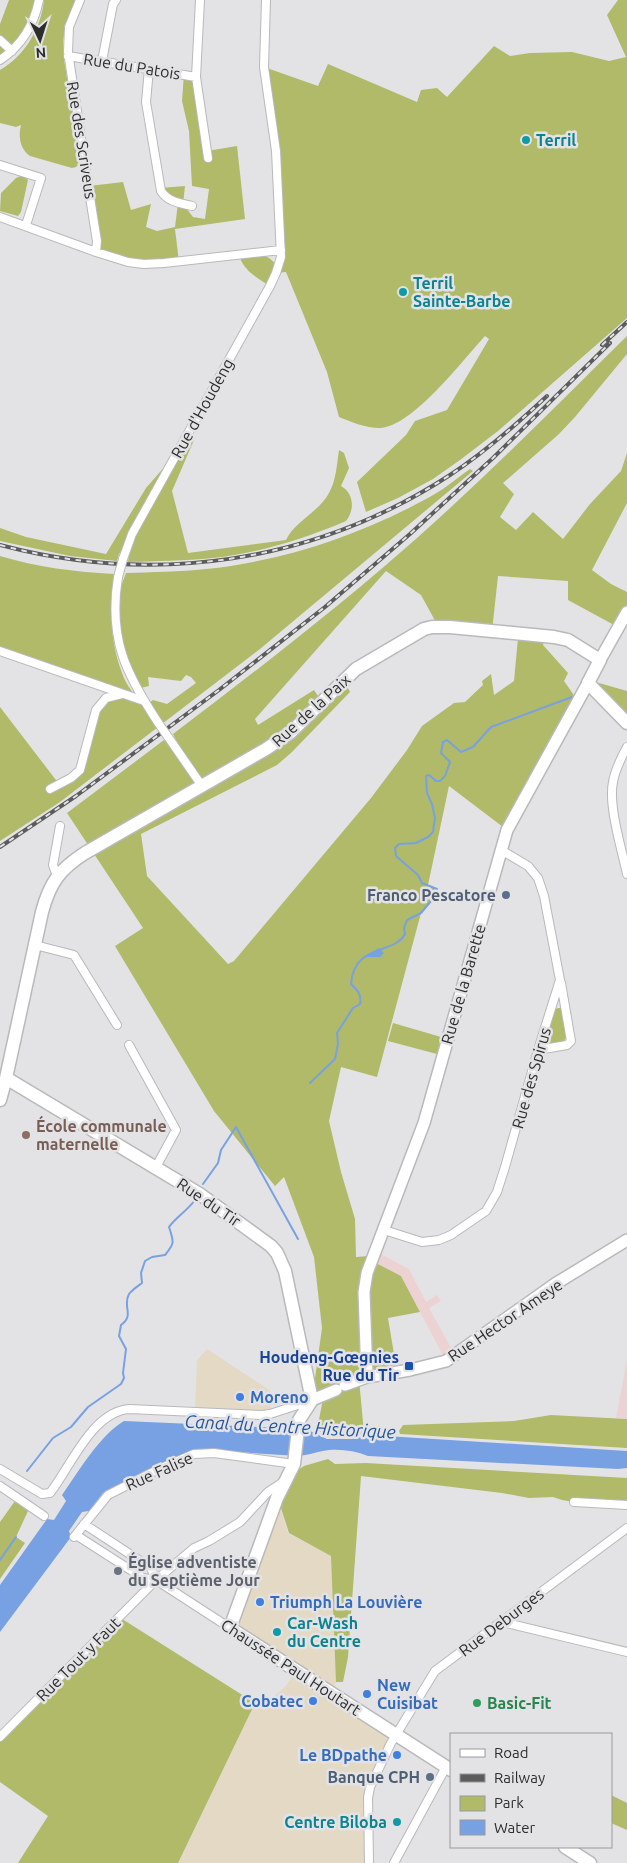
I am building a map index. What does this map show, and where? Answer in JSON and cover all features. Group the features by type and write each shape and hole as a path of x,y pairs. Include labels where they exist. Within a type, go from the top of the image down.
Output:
{"main road":[{"name":"Rue de la Paix","path":"0,1100 42,912 48,892 57,876 69,863 85,852 278,742 304,720 356,669 424,629 450,627 554,637 568,640 600,660"},
{"name":"Rue de la Barette","path":"588,683 600,660"},
{"path":"588,683 627,723"},
{"name":"Rue du Tir","path":"6,1078 156,1167 209,1200 263,1238 277,1253 285,1271 312,1400"},
{"path":"230,1628 277,1498 294,1464 299,1420 312,1400"},
{"name":"Chaussée Paul Houtart","path":"230,1628 448,1768"},
{"path":"567,1848 590,1863"}],"street":[{"path":"0,60 12,51 29,29 39,0"},
{"name":"Rue des Scriveus","path":"80,0 69,27 68,56 97,241 96,252"},
{"path":"102,61 113,4 116,0"},
{"path":"200,0 196,77 208,158"},
{"name":"Rue d'Houdeng","path":"202,786 144,701 126,667 118,639 114,602 123,558 132,534 276,273 281,253 276,151 264,67 266,0"},
{"path":"0,40 12,51"},
{"name":"Rue du Patois","path":"68,56 196,77"},
{"path":"148,69 146,102 161,191 170,200 192,206"},
{"path":"0,165 41,178 26,225"},
{"path":"0,217 128,262 164,264 281,253"},
{"name":"Rue de la Barette","path":"600,660 627,612"},
{"path":"0,651 144,701"},
{"name":"Rue de la Barette","path":"367,1377 364,1292 367,1274 424,1123 501,850 512,819 588,683"},
{"path":"50,789 71,778 80,770 96,710 101,702 108,697 124,693"},
{"path":"627,746 615,773 612,791 614,812 627,874"},
{"path":"57,876 53,865 60,826"},
{"name":"Rue des Spirus","path":"384,1230 422,1242 439,1240 451,1235 486,1211 497,1192 505,1167 560,980 544,896 538,878 528,866 501,850"},
{"path":"35,945 74,955 117,1024"},
{"path":"538,1050 567,1045 571,1041 560,980"},
{"path":"128,1045 176,1130 156,1167"},
{"name":"Rue Hector Ameye","path":"0,1469 42,1494 50,1493 97,1425 115,1412 129,1408 262,1415 278,1412 312,1400 367,1377 410,1370 446,1361 555,1284 627,1240"},
{"name":"Rue Falise","path":"84,1524 108,1495 194,1454 214,1453 294,1464"},
{"path":"156,1580 194,1548 240,1522 268,1492 288,1478"},
{"path":"0,1486 44,1516"},
{"path":"574,1502 627,1505"},
{"name":"Chaussée Paul Houtart","path":"156,1580 151,1568 84,1524 75,1536 143,1578 156,1580 230,1628"},
{"name":"Rue Deburges","path":"369,1863 368,1798 370,1787 396,1735 435,1671 627,1528"},
{"name":"Rue Tout y Faut","path":"0,1737 156,1580"},
{"path":"502,1622 627,1652"},
{"path":"394,1863 448,1768"}],"shaded area":[{"path":"375,1251 409,1269 426,1302 437,1295 441,1301 429,1308 455,1355 446,1361 401,1276 372,1261"},
{"path":"207,1349 271,1391 270,1414 195,1411 197,1360"},
{"path":"627,1359 627,1419 616,1418 625,1371"},
{"path":"277,1498 288,1533 331,1556 336,1682 331,1693 396,1735 370,1787 369,1863 178,1863 258,1696 268,1701 285,1687 296,1671 230,1628"}],"green space":[{"path":"9,0 39,0 33,21 0,60 0,24"},
{"path":"44,0 75,0 63,41 80,163 72,168 30,156 24,150 21,142 21,125 16,127 0,123 0,70 17,57 30,40 39,21"},
{"path":"618,0 627,0 627,318 498,431 460,460 433,479 398,498 366,512 357,482 406,435 415,421 447,410 489,339 485,336 436,391 407,417 393,425 380,428 369,427 339,417 327,372 286,272 276,273 270,286 249,271 240,258 252,255 266,256 278,268 276,151 264,67 318,86 328,64 417,102 421,90 437,88 447,97 494,46 510,56 530,53 572,52 609,61 626,57 607,15"},
{"path":"184,74 196,77 207,151 237,146 245,219 175,229 179,262 144,264 96,252 89,186 123,182 131,210 151,204 146,227 157,231 175,227 178,203 160,188 185,186 183,204 193,217 205,219 209,189 192,186 189,131 182,101"},
{"path":"23,175 28,180 21,212 18,216 0,211 1,193 16,178"},
{"path":"627,336 627,354 575,417 559,434 503,483 514,494 500,517 516,530 533,512 563,539 590,504 621,471 627,453 627,503 592,570 611,584 627,592 627,612 614,625 568,600 568,581 498,576 492,631 438,626 421,595 386,571 255,719 258,725 314,690 322,702 344,680 350,692 277,765 141,834 147,876 228,964 234,961 371,798 407,750 422,726 454,703 465,702 483,685 482,681 491,674 494,695 514,681 518,638 544,640 543,645 568,673 564,681 578,701 507,830 449,786 428,885 437,889 437,894 421,913 377,1077 341,1067 329,1121 355,1219 356,1257 369,1256 372,1261 401,1276 420,1312 388,1318 397,1372 359,1379 364,1433 346,1437 335,1437 317,1430 323,1399 312,1400 322,1328 314,1257 284,1177 275,1186 214,1111 115,946 143,928 67,813 164,740 193,773 173,734 388,564 497,463"},
{"path":"190,431 194,440 172,491 188,553 286,540 295,527 325,500 335,478 339,450 344,453 349,468 341,486 351,497 352,507 349,517 346,521 330,528 281,544 247,553 192,560 128,562 132,536 119,554 117,561 70,556 0,541 0,528 26,537 106,554 146,488 180,449"},
{"path":"470,469 473,471 260,649 60,802 0,841 0,707 59,784 76,775 96,710 116,694 146,705 153,700 167,704 196,683 191,677 186,675 181,681 148,677 149,686 136,689 126,667 115,602 126,573 186,571 235,565 263,560 319,545 374,524 426,499"},
{"path":"0,556 56,568 114,574 111,611 115,649 123,676 133,693 120,691 0,650"},
{"path":"599,683 627,691 627,714 597,686"},
{"path":"562,1008 568,1035 563,1042 552,1044 546,1040 546,1036 554,1010"},
{"path":"393,1023 441,1037 437,1054 388,1041"},
{"path":"551,1415 627,1419 627,1448 400,1434 399,1431 403,1425 514,1421"},
{"path":"328,1459 335,1464 366,1463 627,1478 627,1505 574,1502 553,1497 529,1498 361,1476 348,1657 343,1682 336,1682 331,1556 289,1533 278,1499 298,1470 304,1466"},
{"path":"15,1501 28,1511 16,1537 25,1543 0,1579 0,1522"},
{"path":"119,1617 255,1703 178,1863 18,1863 48,1816 0,1782 0,1737"},
{"path":"612,1796 627,1803 627,1830 612,1823"}],"water":[{"path":"379,948 384,953 380,957 364,957"},
{"path":"124,1421 306,1429 327,1439 352,1439 370,1435 627,1451 627,1468 368,1456 339,1450 298,1456 205,1450 186,1453 103,1493 89,1511 82,1512 69,1531 71,1537 0,1632 0,1585 47,1519 54,1520 66,1501 62,1495 90,1455 106,1436"}],"waterway":[{"path":"310,1083 335,1059 338,1044 337,1033 353,1008 360,1004 360,995 351,984 354,971 359,962 375,951 400,940 405,934 404,928 407,920 421,913 437,894 437,889 422,883 418,875 396,856 395,848 399,844 416,843 433,832 435,818 427,793 426,776 429,775 436,781 440,781 445,776 450,762 441,753 443,742 447,740 461,752 473,747 491,727 572,697"},
{"path":"203,1184 218,1163 221,1150 236,1127 298,1239"},
{"path":"27,1471 53,1438 71,1427 88,1407 121,1384 124,1378 126,1349 119,1336 121,1325 128,1314 127,1299 129,1294 142,1283 141,1273 145,1261 152,1257 165,1255 168,1251 173,1242 169,1227 195,1200"},
{"path":"0,1560 16,1537"}],"railway":[{"path":"602,345 627,322"},
{"path":"0,847 76,796 219,690 325,607 410,534 493,458 610,343"},
{"path":"0,545 58,557 117,564 175,564 232,558 289,547 345,529 398,505 450,475 476,457 547,396"}],"place":[{"name":"Terril","path":"526,140"},
{"name":"Terril Sainte-Barbe","path":"403,292"},
{"name":"Franco Pescatore","path":"506,895"},
{"name":"École communale maternelle","path":"26,1135"},
{"name":"Houdeng-Gœgnies Rue du Tir","path":"409,1366"},
{"name":"Moreno","path":"240,1397"},
{"name":"Église adventiste du Septième Jour","path":"118,1571"},
{"name":"Triumph La Louvière","path":"260,1602"},
{"name":"Car-Wash du Centre","path":"277,1632"},
{"name":"New Cuisibat","path":"367,1694"},
{"name":"Cobatec","path":"313,1701"},
{"name":"Basic-Fit","path":"477,1703"},
{"name":"Le BDpathe","path":"397,1755"},
{"name":"Banque CPH","path":"430,1777"},
{"name":"Centre Biloba","path":"397,1822"}],"water label":[{"name":"Canal du Centre Historique","path":"290,1427"}]}
